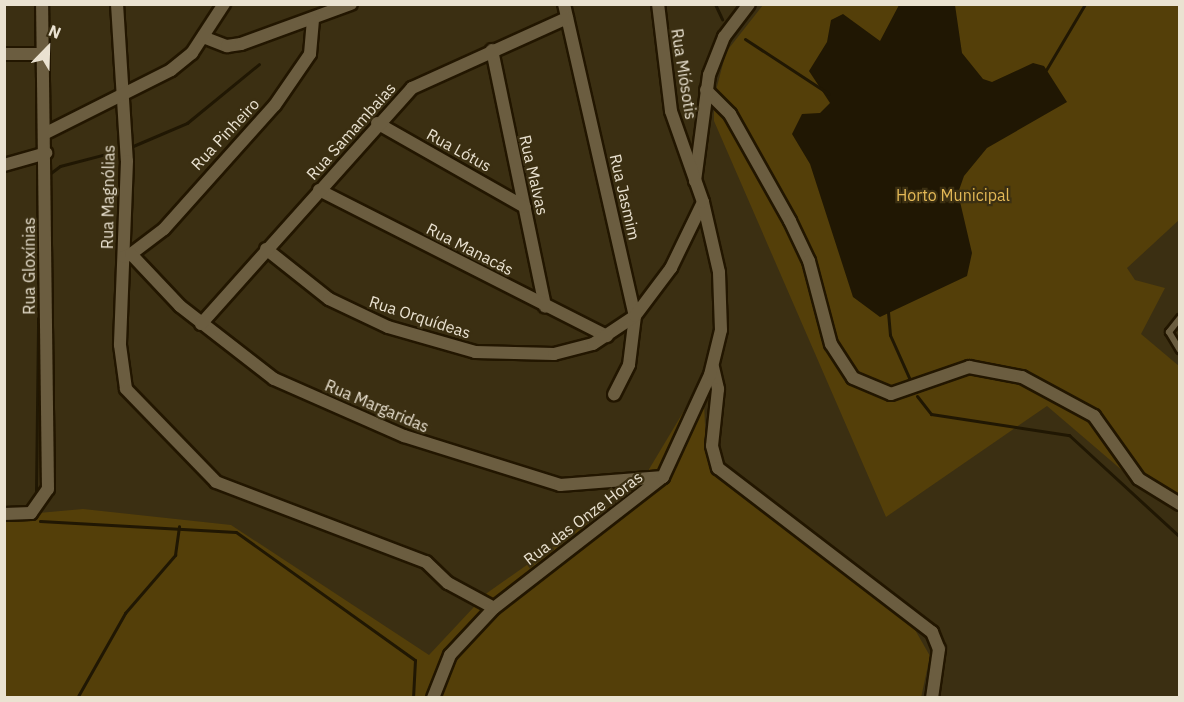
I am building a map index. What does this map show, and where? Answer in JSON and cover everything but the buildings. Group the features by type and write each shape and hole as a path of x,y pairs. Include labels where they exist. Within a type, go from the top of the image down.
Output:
{"street":[{"name":"Rua Gloxínias","path":"4,514 22,514 34,510 48,489 46,153 42,4"},
{"name":"Rua Magnólias","path":"117,4 128,256 120,345 126,389 216,482 426,562 448,583 494,608"},
{"path":"45,133 122,97 185,60 224,4"},
{"path":"202,37 227,46 241,44 313,20 351,4"},
{"name":"Rua Jasmim","path":"564,4 635,316 629,365 615,394"},
{"name":"Rua Miósotis","path":"658,4 671,111 695,181"},
{"path":"703,202 695,181 703,151 706,90 724,37 749,4"},
{"name":"Rua Samambaias","path":"201,324 377,123 425,80 567,18"},
{"name":"Rua Pinheiro","path":"128,256 164,230 275,105 310,54 313,20"},
{"name":"Rua Malvas","path":"492,50 545,307"},
{"path":"4,54 43,54"},
{"path":"706,90 730,114 790,221 824,309 831,344 853,378 891,394 969,367 1022,377 1094,416 1139,479 1179,504"},
{"name":"Rua Lótus","path":"377,123 525,207"},
{"path":"4,165 46,153"},
{"name":"Rua Manacás","path":"319,190 545,307 606,336"},
{"name":"Rua Orquídeas","path":"266,249 344,307 442,345 531,356 572,350 606,336 635,316 671,268 703,202"},
{"name":"Rua das Onze Horas","path":"432,698 450,655 494,608 663,477 713,367 722,307 703,202"},
{"name":"Rua Margaridas","path":"128,256 201,324 274,379 476,463 576,486 663,477"},
{"path":"713,367 718,389 712,446 718,468 932,632 939,649 932,698"}],"lane":[{"path":"1179,318 1169,332 1179,350"}],"green space":[{"name":"Horto Municipal","path":"763,5 1179,5 1179,220 1127,268 1135,280 1165,288 1141,334 1179,366 1179,509 1137,483 1047,406 886,517 714,121 714,98 726,52"},
{"path":"703,379 706,448 716,477 914,628 930,656 921,698 5,698 5,516 83,509 231,525 429,655 487,593 639,486"}],"shaded area":[{"path":"899,5 955,5 962,53 983,79 992,82 1033,63 1044,66 1067,102 987,148 964,176 958,193 972,253 967,276 880,317 853,297 810,164 792,134 802,114 820,113 830,103 809,71 827,42 831,20 843,14 880,41"}],"waterway":[{"path":"715,4 722,19"},
{"path":"1046,70 1085,4"},
{"path":"745,39 829,94"},
{"path":"133,146 187,123 259,64"},
{"path":"48,175 60,166 110,153"},
{"path":"38,310 40,285"},
{"path":"888,312 890,335 911,382"},
{"path":"36,492 38,318"},
{"path":"917,396 931,414 1069,435 1180,537"},
{"path":"40,521 236,532 415,660 413,698"},
{"path":"77,698 125,613 175,555 179,526"}]}
